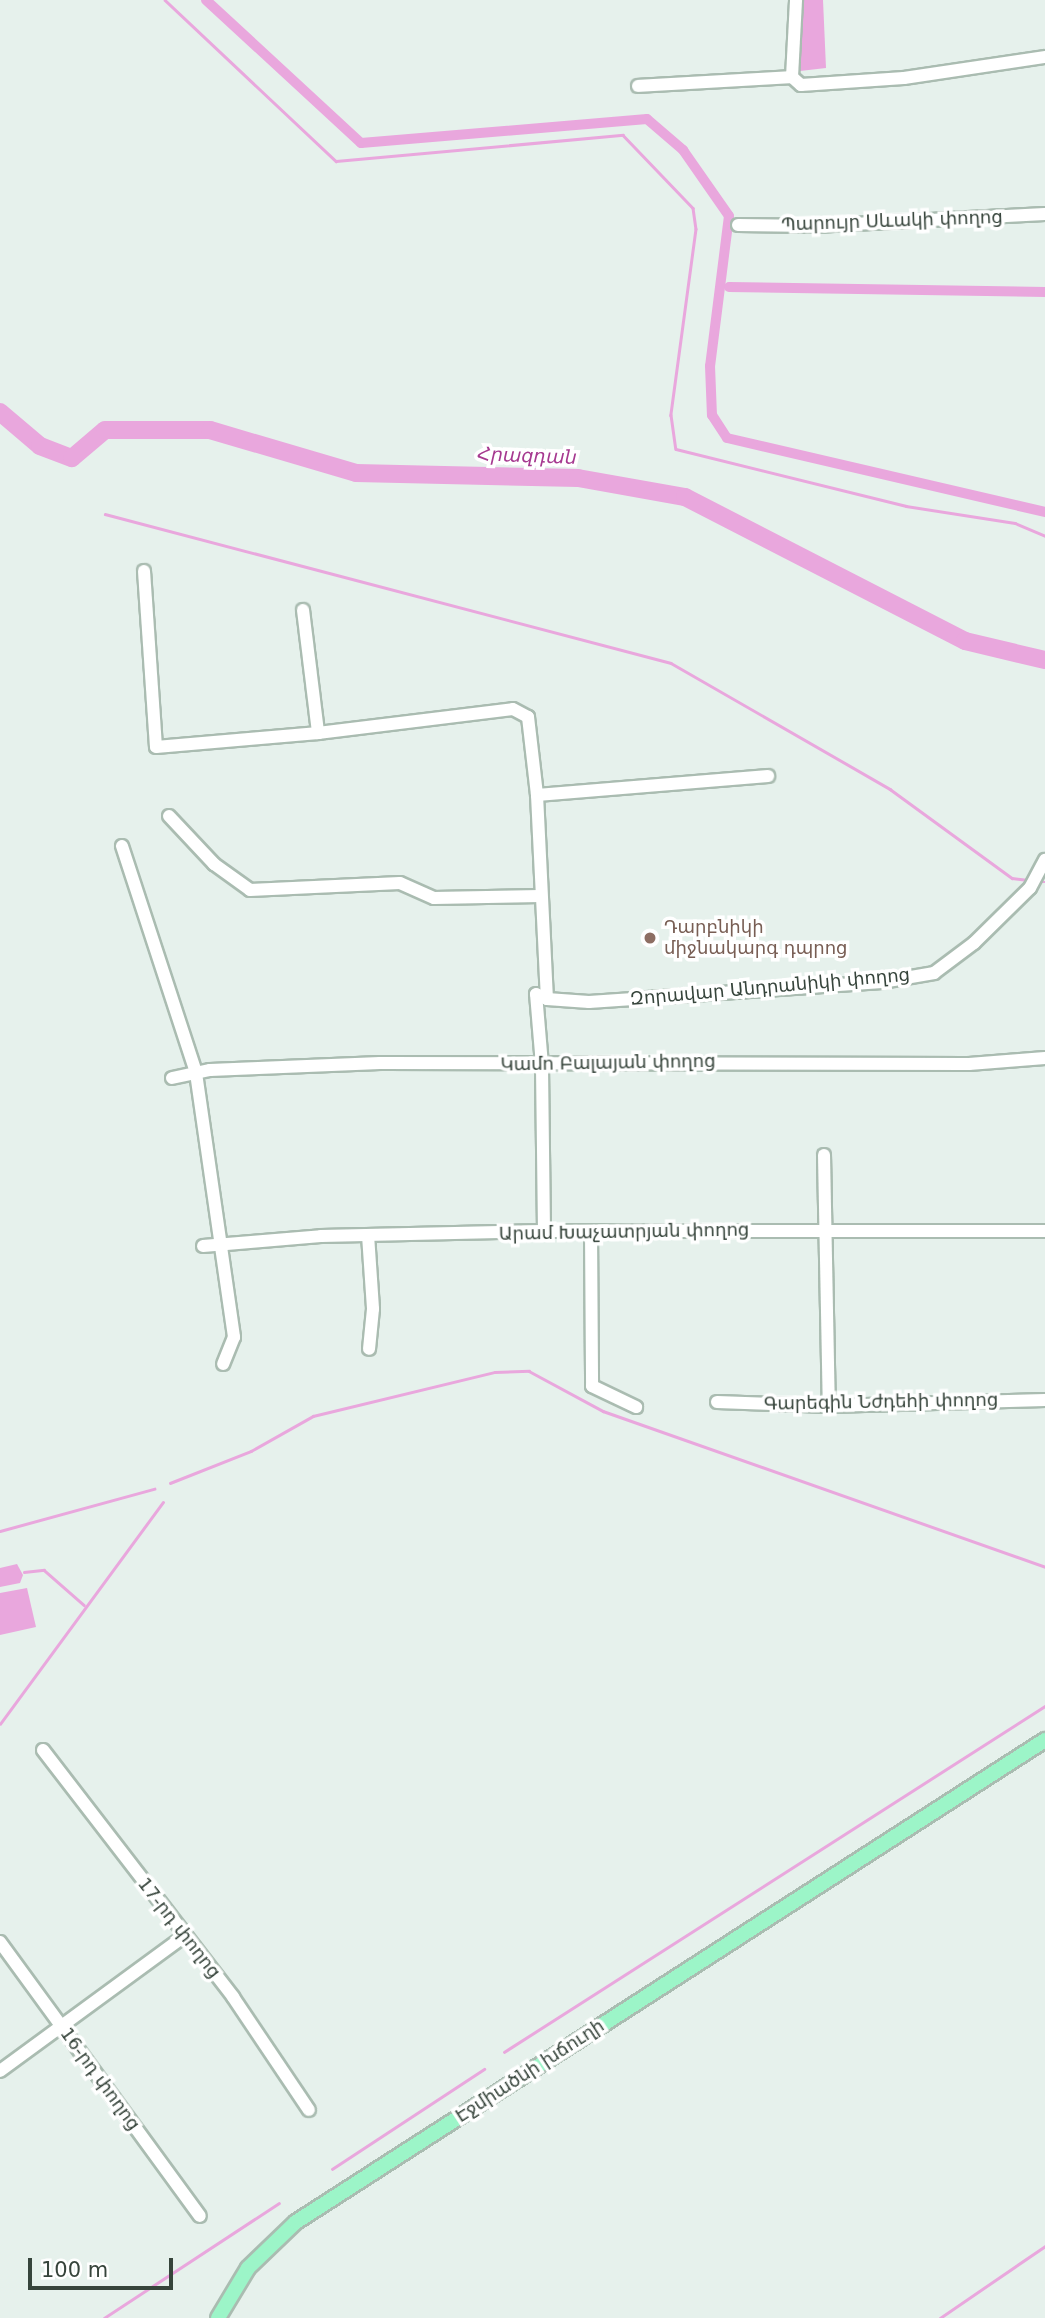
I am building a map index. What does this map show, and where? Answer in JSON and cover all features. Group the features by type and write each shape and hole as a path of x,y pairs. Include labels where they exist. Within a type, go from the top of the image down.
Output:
{"main road":[{"name":"Էջմիածնի խճուղի","path":"218,2318 248,2268 296,2222 1045,1740"}],"street":[{"path":"792,77 796,0"},
{"path":"638,86 792,77 801,85 880,80 1045,57"},
{"name":"Պարույր Սևակի փողոց","path":"738,225 815,226 1045,215"},
{"path":"144,571 156,747 521,711 528,717 537,795 547,999 536,994 542,1065 544,1231"},
{"path":"303,610 318,733"},
{"path":"537,795 768,776"},
{"path":"169,816 214,864 250,890 400,883 433,898 540,896"},
{"path":"122,846 196,1073 234,1337 223,1364"},
{"name":"Զորավար Անդրանիկի փողոց","path":"547,999 589,1002 882,982 934,973 974,943 1030,888 1044,860"},
{"name":"Կամո Բալայան փողոց","path":"172,1078 196,1073 380,1063 969,1064 1045,1058"},
{"path":"824,1155 829,1406"},
{"path":"591,1230 592,1386 636,1407"},
{"name":"Արամ Խաչատրյան փողոց","path":"203,1246 369,1236 591,1230 1045,1231"},
{"path":"369,1236 373,1309 369,1349"},
{"name":"Գարեգին Նժդեհի փողոց","path":"717,1402 829,1406 1045,1400"},
{"name":"17-րդ փողոց","path":"43,1750 105,1827 183,1937 233,1997 309,2110"},
{"path":"0,2071 60,2024 183,1937"},
{"name":"16-րդ փողոց","path":"0,1942 200,2216"}],"shaded area":[{"path":"802,0 823,0 826,68 800,71"},
{"path":"17,1564 23,1575 20,1583 0,1587 0,1568"},
{"path":"27,1588 36,1627 0,1635 0,1593"}],"waterway":[{"path":"165,0 336,161 623,135 693,208 696,229 671,415 676,449 906,506 1015,523 1045,536"},
{"path":"206,0 361,143 647,119 683,150 729,216 710,366 712,415 727,438 1045,512"},
{"path":"729,287 1045,292"},
{"name":"Հրազդան","path":"0,412 40,446 72,458 105,430 210,430 356,473 578,478 685,497 965,641 1045,660"},
{"path":"105,514 671,663 890,789 1012,878 1028,880"},
{"path":"1038,882 1045,882"},
{"path":"170,1483 251,1451 313,1416 495,1372 529,1371 603,1411 1045,1567"},
{"path":"0,1531 154,1489"},
{"path":"0,1724 163,1502"},
{"path":"24,1572 44,1570 84,1605"},
{"path":"504,2052 1045,1706"},
{"path":"332,2169 484,2069"},
{"path":"104,2318 279,2203"},
{"path":"940,2318 1045,2246"}],"place":[{"name":"Դարբնիկի միջնակարգ դպրոց","path":"650,938"}]}
